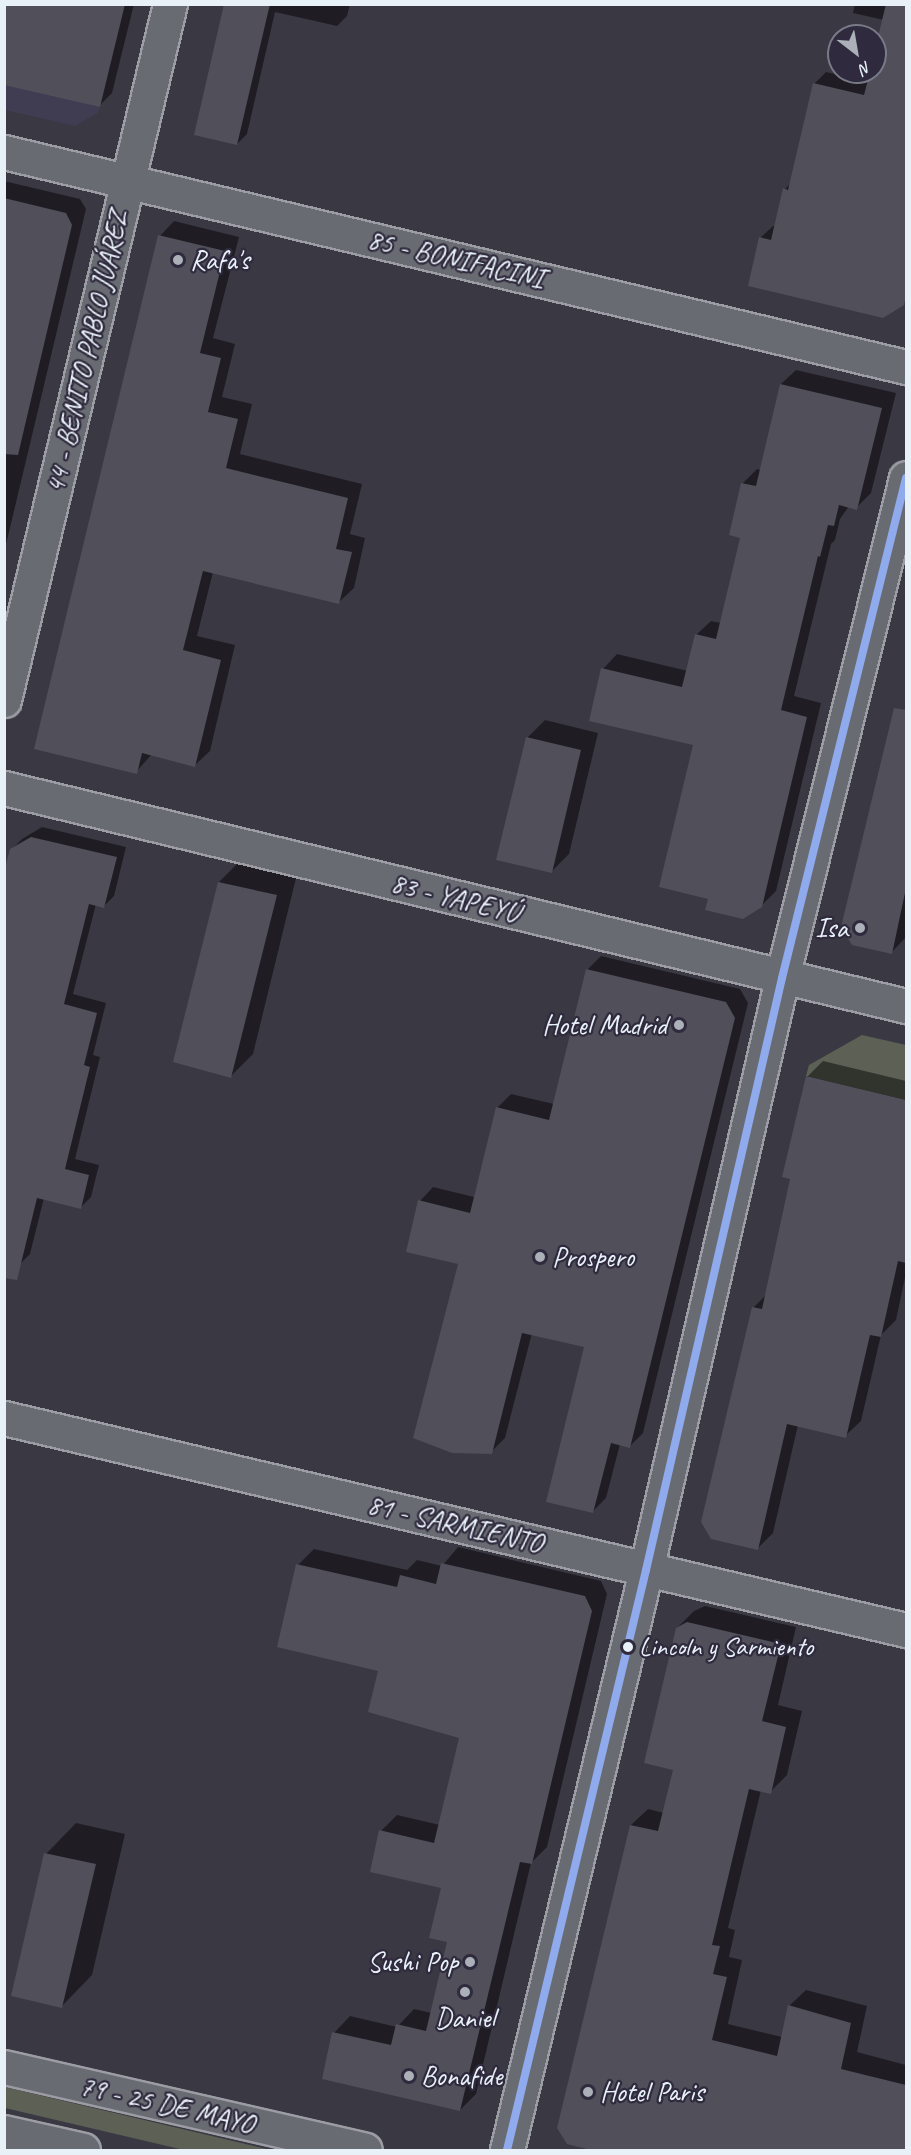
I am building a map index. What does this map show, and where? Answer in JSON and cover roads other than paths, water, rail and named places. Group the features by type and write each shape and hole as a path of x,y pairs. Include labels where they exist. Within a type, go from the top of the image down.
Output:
{"street":[{"name":"44 - BENITO PABLO JUÁREZ","path":"4,700 170,4"},
{"name":"85 - BONIFACINI","path":"4,152 906,367"},
{"path":"507,2151 646,1570 782,978 906,478"},
{"name":"83 - YAPEYÚ","path":"4,788 782,978 906,1006"},
{"name":"81 - SARMIENTO","path":"4,1418 906,1630"},
{"name":"79 - 25 DE MAYO","path":"4,2067 364,2151"},
{"path":"4,2132 83,2151"}],"place":[{"name":"Rafa's","path":"178,260"},
{"name":"Isa","path":"860,928"},
{"name":"Hotel Madrid","path":"679,1025"},
{"name":"Prospero","path":"540,1257"},
{"name":"Lincoln y Sarmiento","path":"628,1647"},
{"name":"Sushi Pop","path":"470,1962"},
{"name":"Daniel","path":"465,1992"},
{"name":"Bonafide","path":"409,2076"},
{"name":"Hotel Paris","path":"588,2092"}]}
